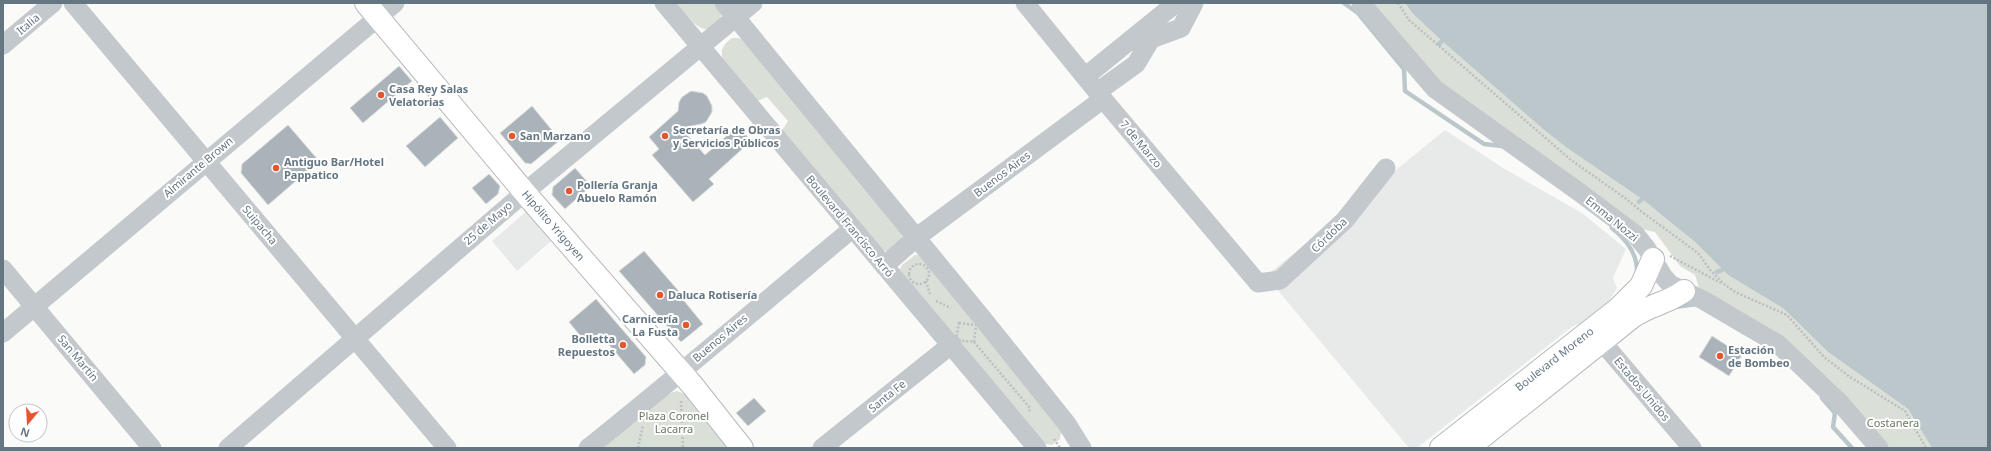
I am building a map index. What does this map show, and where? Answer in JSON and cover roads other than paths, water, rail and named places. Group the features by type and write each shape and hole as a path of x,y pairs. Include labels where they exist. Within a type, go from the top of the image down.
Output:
{"main road":[{"name":"Hipólito Yrigoyen","path":"372,10 525,192 680,371 742,448"},
{"name":"Boulevard Moreno","path":"1468,448 1597,336 1618,309 1641,286 1663,258"},
{"name":"Boulevard Moreno","path":"1441,448 1597,336 1643,309 1676,297 1684,291"}],"street":[{"name":"Italia","path":"3,45 53,3"},
{"name":"Suipacha","path":"73,3 447,448"},
{"name":"Almirante Brown","path":"3,333 34,305 206,161 372,10 395,3"},
{"name":"Boulevard Francisco Arró","path":"664,3 852,229 952,344 1059,443 1067,424 917,237 730,10"},
{"name":"25 de Mayo","path":"228,448 354,337 525,192 701,47 730,10 753,3"},
{"name":"7 de Marzo","path":"1025,3 1086,76 1100,96 1258,283"},
{"path":"1086,76 1176,3"},
{"name":"Buenos Aires","path":"884,266 917,237 1100,96 1136,64 1151,39 1182,28 1194,3"},
{"name":"Emma Nozzi","path":"1361,3 1435,89 1635,234 1663,258 1663,276 1670,284 1703,300 1778,344 1841,404 1879,448"},
{"name":"Córdoba","path":"1258,283 1280,280 1345,220 1386,168"},
{"name":"Buenos Aires","path":"588,448 650,399 680,371 852,229"},
{"name":"San Martín","path":"3,269 152,448"},
{"name":"Estados Unidos","path":"1597,336 1692,448"},
{"name":"Santa Fe","path":"822,448 952,344"}],"waterway":[{"path":"1344,3 1358,13 1404,69 1405,91 1484,144 1502,146"},
{"path":"1439,44 1442,41"},
{"path":"1639,202 1642,199"},
{"path":"1612,228 1622,237 1630,248 1636,260 1637,274"},
{"path":"1717,272 1722,270"},
{"path":"1675,307 1697,304"},
{"path":"1822,398 1835,413 1833,427 1852,448"}],"place":[{"name":"Casa Rey Salas Velatorias","path":"381,95"},
{"name":"San Marzano","path":"512,136"},
{"name":"Secretaría de Obras y Servicios Públicos","path":"665,136"},
{"name":"Antiguo Bar/Hotel Pappatico","path":"276,168"},
{"name":"Pollería Granja Abuelo Ramón","path":"569,191"},
{"name":"Daluca Rotisería","path":"660,295"},
{"name":"Carnicería La Fusta","path":"686,325"},
{"name":"Bolletta Repuestos","path":"623,345"},
{"name":"Estación de Bombeo","path":"1720,356"}],"park label":[{"name":"Plaza Coronel Lacarra","path":"674,422"},
{"name":"Costanera","path":"1893,423"}]}
